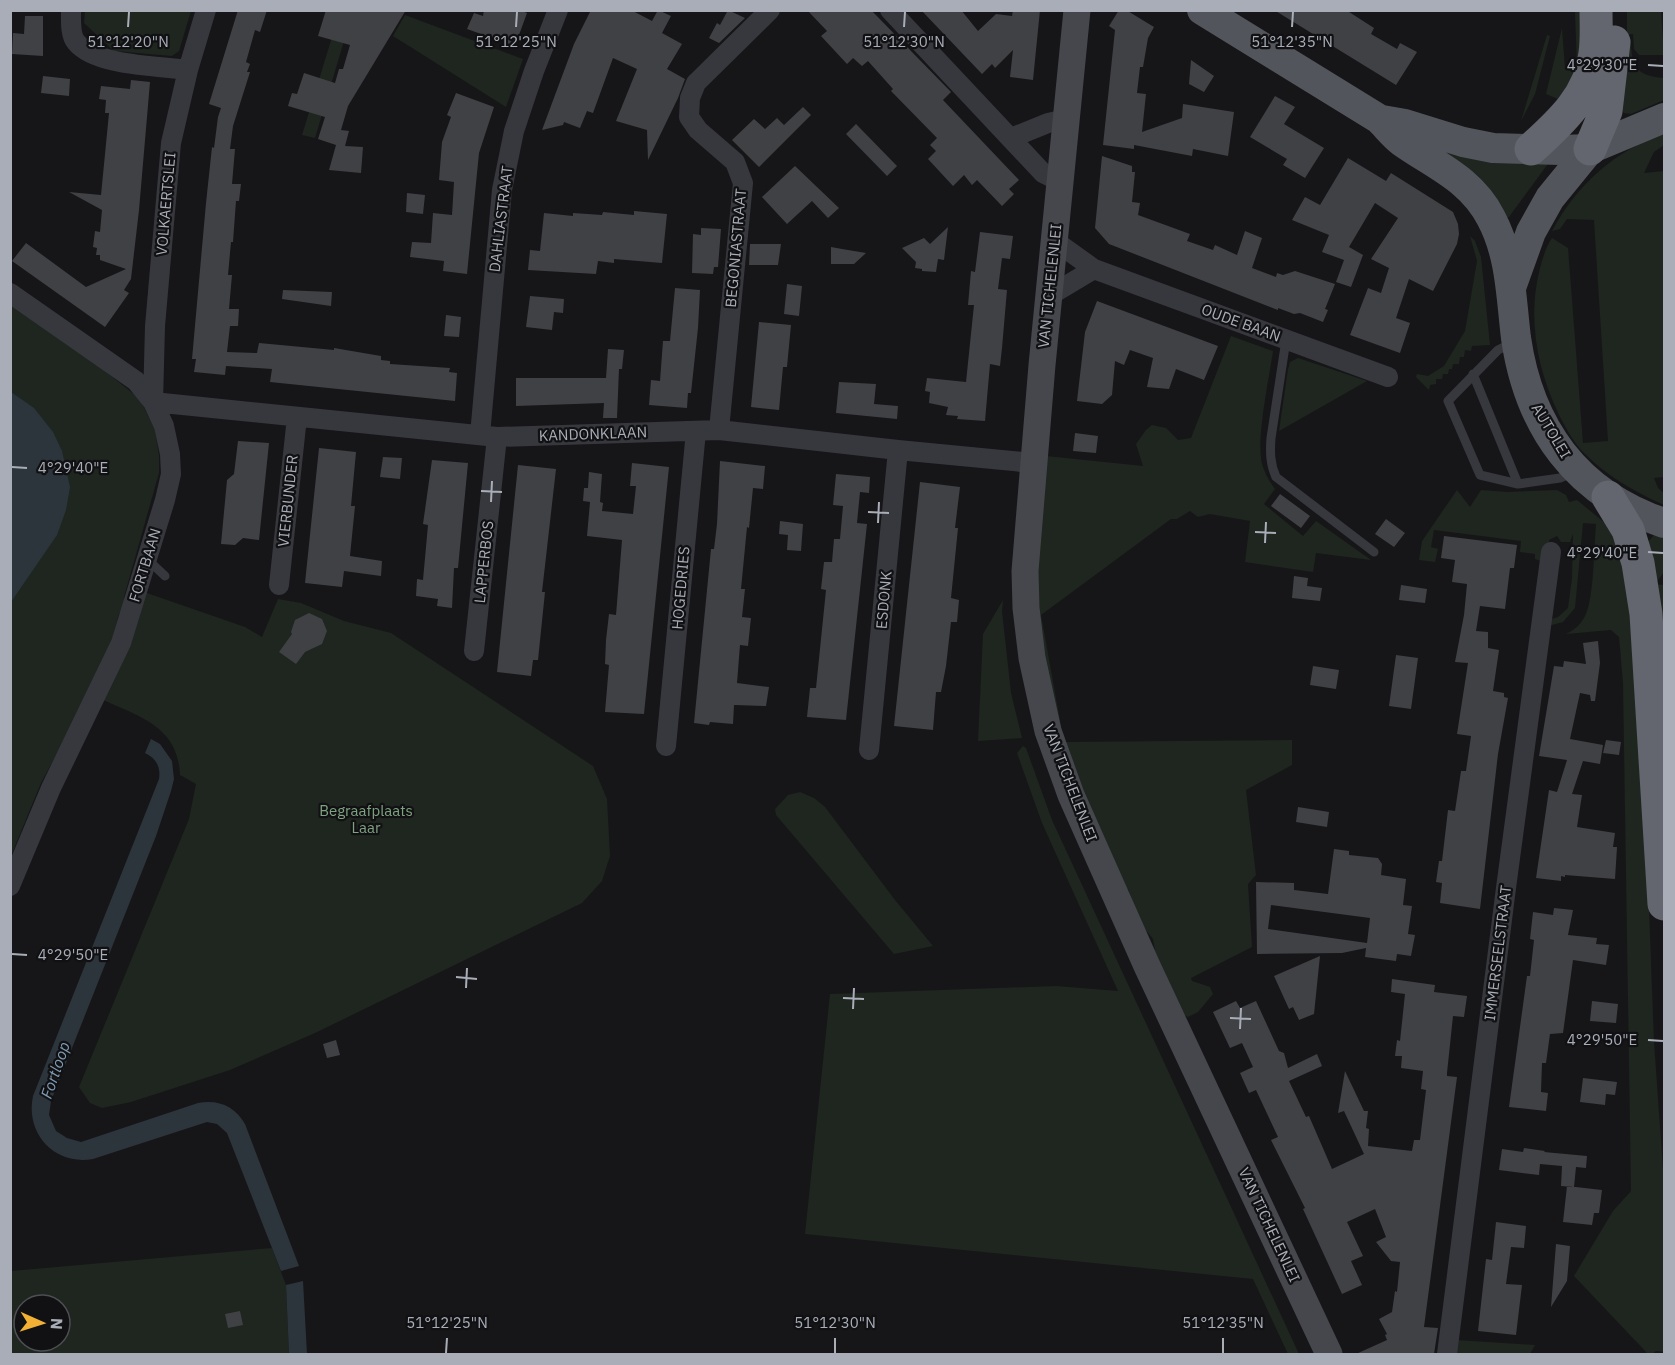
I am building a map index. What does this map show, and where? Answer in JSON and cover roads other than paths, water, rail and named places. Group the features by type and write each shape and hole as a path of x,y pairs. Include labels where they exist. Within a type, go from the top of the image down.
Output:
{"highway":[{"path":"1531,149 1569,113 1588,81 1595,55 1596,10"},
{"path":"1590,149 1606,111 1610,92 1614,45 1613,10"},
{"path":"1608,497 1628,530 1638,563 1646,614 1665,904"}],"main road":[{"name":"AUTOLEI","path":"1202,10 1379,119 1400,140 1465,183 1490,214 1502,243 1511,289 1517,340 1531,396 1544,424 1563,456 1608,497 1632,510 1665,523"},
{"name":"AUTOLEI","path":"1379,119 1493,148 1590,149 1665,118"},
{"name":"AUTOLEI","path":"1511,289 1531,232 1550,198 1590,149"}],"street":[{"path":"71,10 74,41 85,50 106,59 188,70"},
{"name":"VOLKAERTSLEI","path":"153,402 155,326 171,143 188,70 206,10"},
{"name":"DAHLIASTRAAT","path":"489,436 502,190 514,131 558,10"},
{"name":"BEGONIASTRAAT","path":"719,430 743,183 735,162 689,117 690,98 696,83 770,10"},
{"path":"890,10 1043,173 1061,182"},
{"name":"VAN TICHELENLEI","path":"1078,13 1033,463 1025,571 1026,608 1032,658 1054,751 1071,795 1147,966 1329,1354"},
{"path":"1011,138 1048,123 1066,119"},
{"name":"OUDE BAAN","path":"1055,241 1094,269 1388,377"},
{"path":"1049,296 1094,269"},
{"name":"FORTBAAN","path":"10,293 136,381 153,402 164,426 171,454 171,474 165,500 122,643 51,788 10,886"},
{"name":"KANDONKLAAN","path":"153,402 489,436 719,430 1033,463"},
{"name":"VIERBUNDER","path":"279,585 297,417"},
{"name":"HOGEDRIES","path":"666,746 696,430"},
{"name":"LAPPERBOS","path":"474,651 489,436"},
{"name":"ESDONK","path":"869,750 898,450"},
{"name":"IMMERSEELSTRAAT","path":"1447,1354 1551,552"}],"lane":[{"path":"1286,340 1271,438 1270,454 1276,477 1374,552"},
{"path":"1517,340 1498,350 1448,401 1480,475 1518,484 1560,478 1577,471"},
{"path":"1473,374 1518,484"},
{"path":"146,558 165,576"}],"water":[{"path":"11,392 34,408 53,432 62,451 70,487 66,510 57,535 11,602"},
{"name":"Fortloop","path":"151,739 160,744 172,761 174,779 171,791 156,836 51,1101 49,1115 56,1131 67,1138 81,1142 198,1103 219,1103 231,1108 245,1124 299,1266 281,1271 227,1133 217,1124 207,1122 93,1159 79,1160 55,1152 45,1144 34,1122 33,1096 159,779 157,763 145,753"},
{"path":"303,1281 307,1354 289,1354 286,1285"}],"park label":[{"name":"Begraafplaats Laar","path":"366,820"}]}
